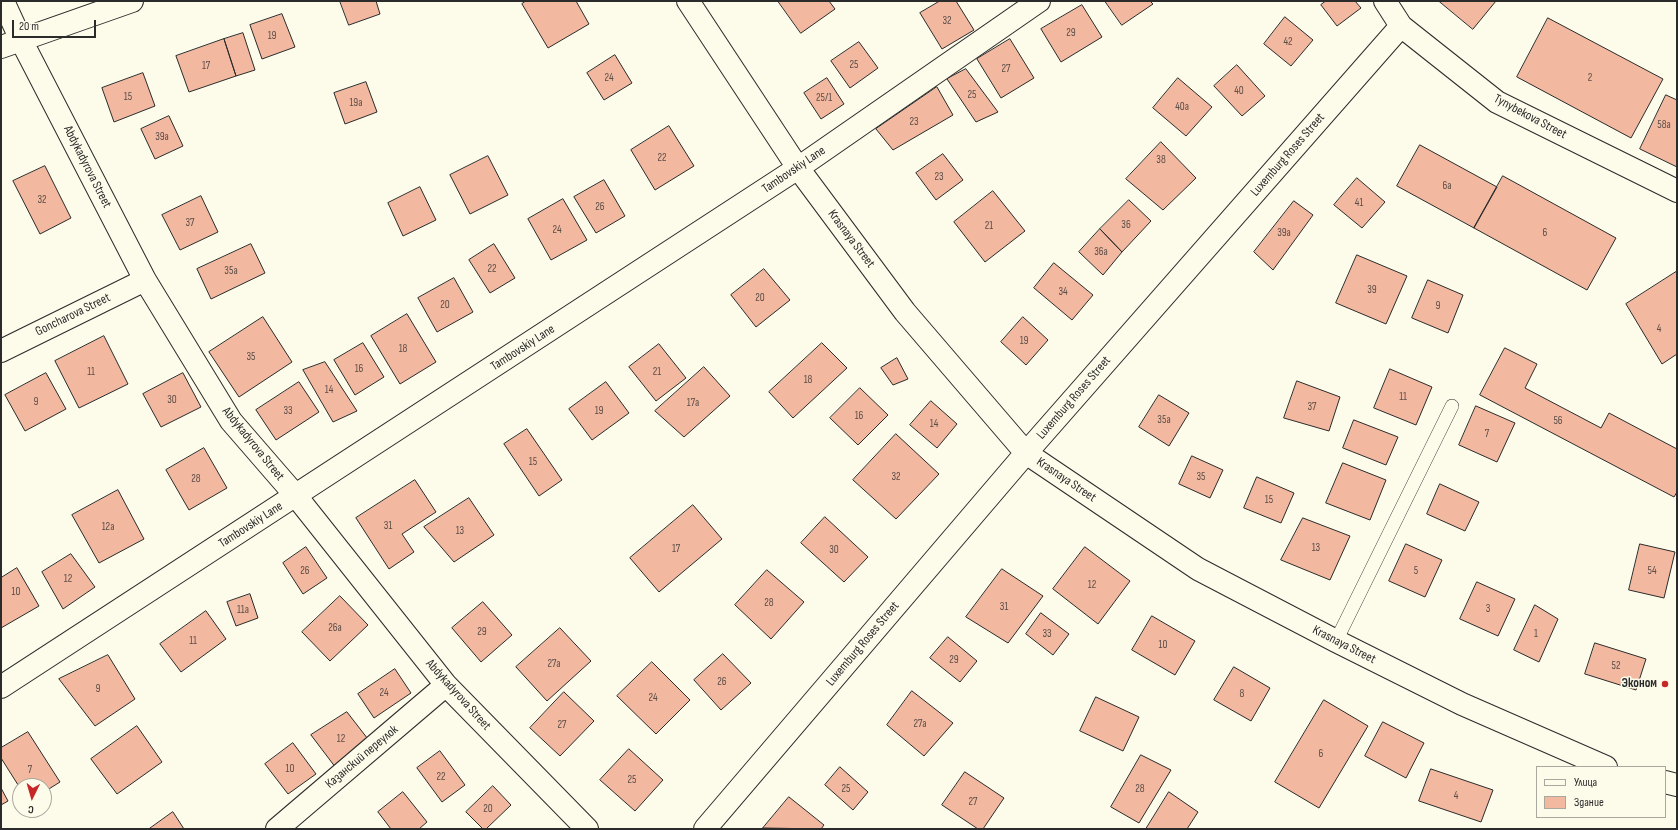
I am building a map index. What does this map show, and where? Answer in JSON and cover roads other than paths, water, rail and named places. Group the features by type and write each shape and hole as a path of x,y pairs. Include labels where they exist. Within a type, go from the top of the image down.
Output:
{"street":[{"name":"Abdykadyrova Street","path":"3,1 11,44 145,280 231,421 296,496 446,685 587,829"},
{"path":"11,44 132,1"},
{"name":"Krasnaya Street","path":"688,1 798,168 905,312 1026,453 1198,569 1336,641 1462,704 1604,766"},
{"name":"Tambovskiy Lane","path":"1,688 798,168 1039,1"},
{"name":"Tynybekova Street","path":"1385,1 1401,26 1497,102 1677,191"},
{"name":"Luxemburg Roses Street","path":"705,829 1026,453 1401,26"},
{"name":"Goncharova Street","path":"1,351 145,280"},
{"name":"Казанский переулок","path":"277,829 446,685"},
{"path":"1666,782 1677,785"}],"lane":[{"path":"1336,641 1452,406"}],"place":[{"name":"Эконом","path":"1665,684"}]}
